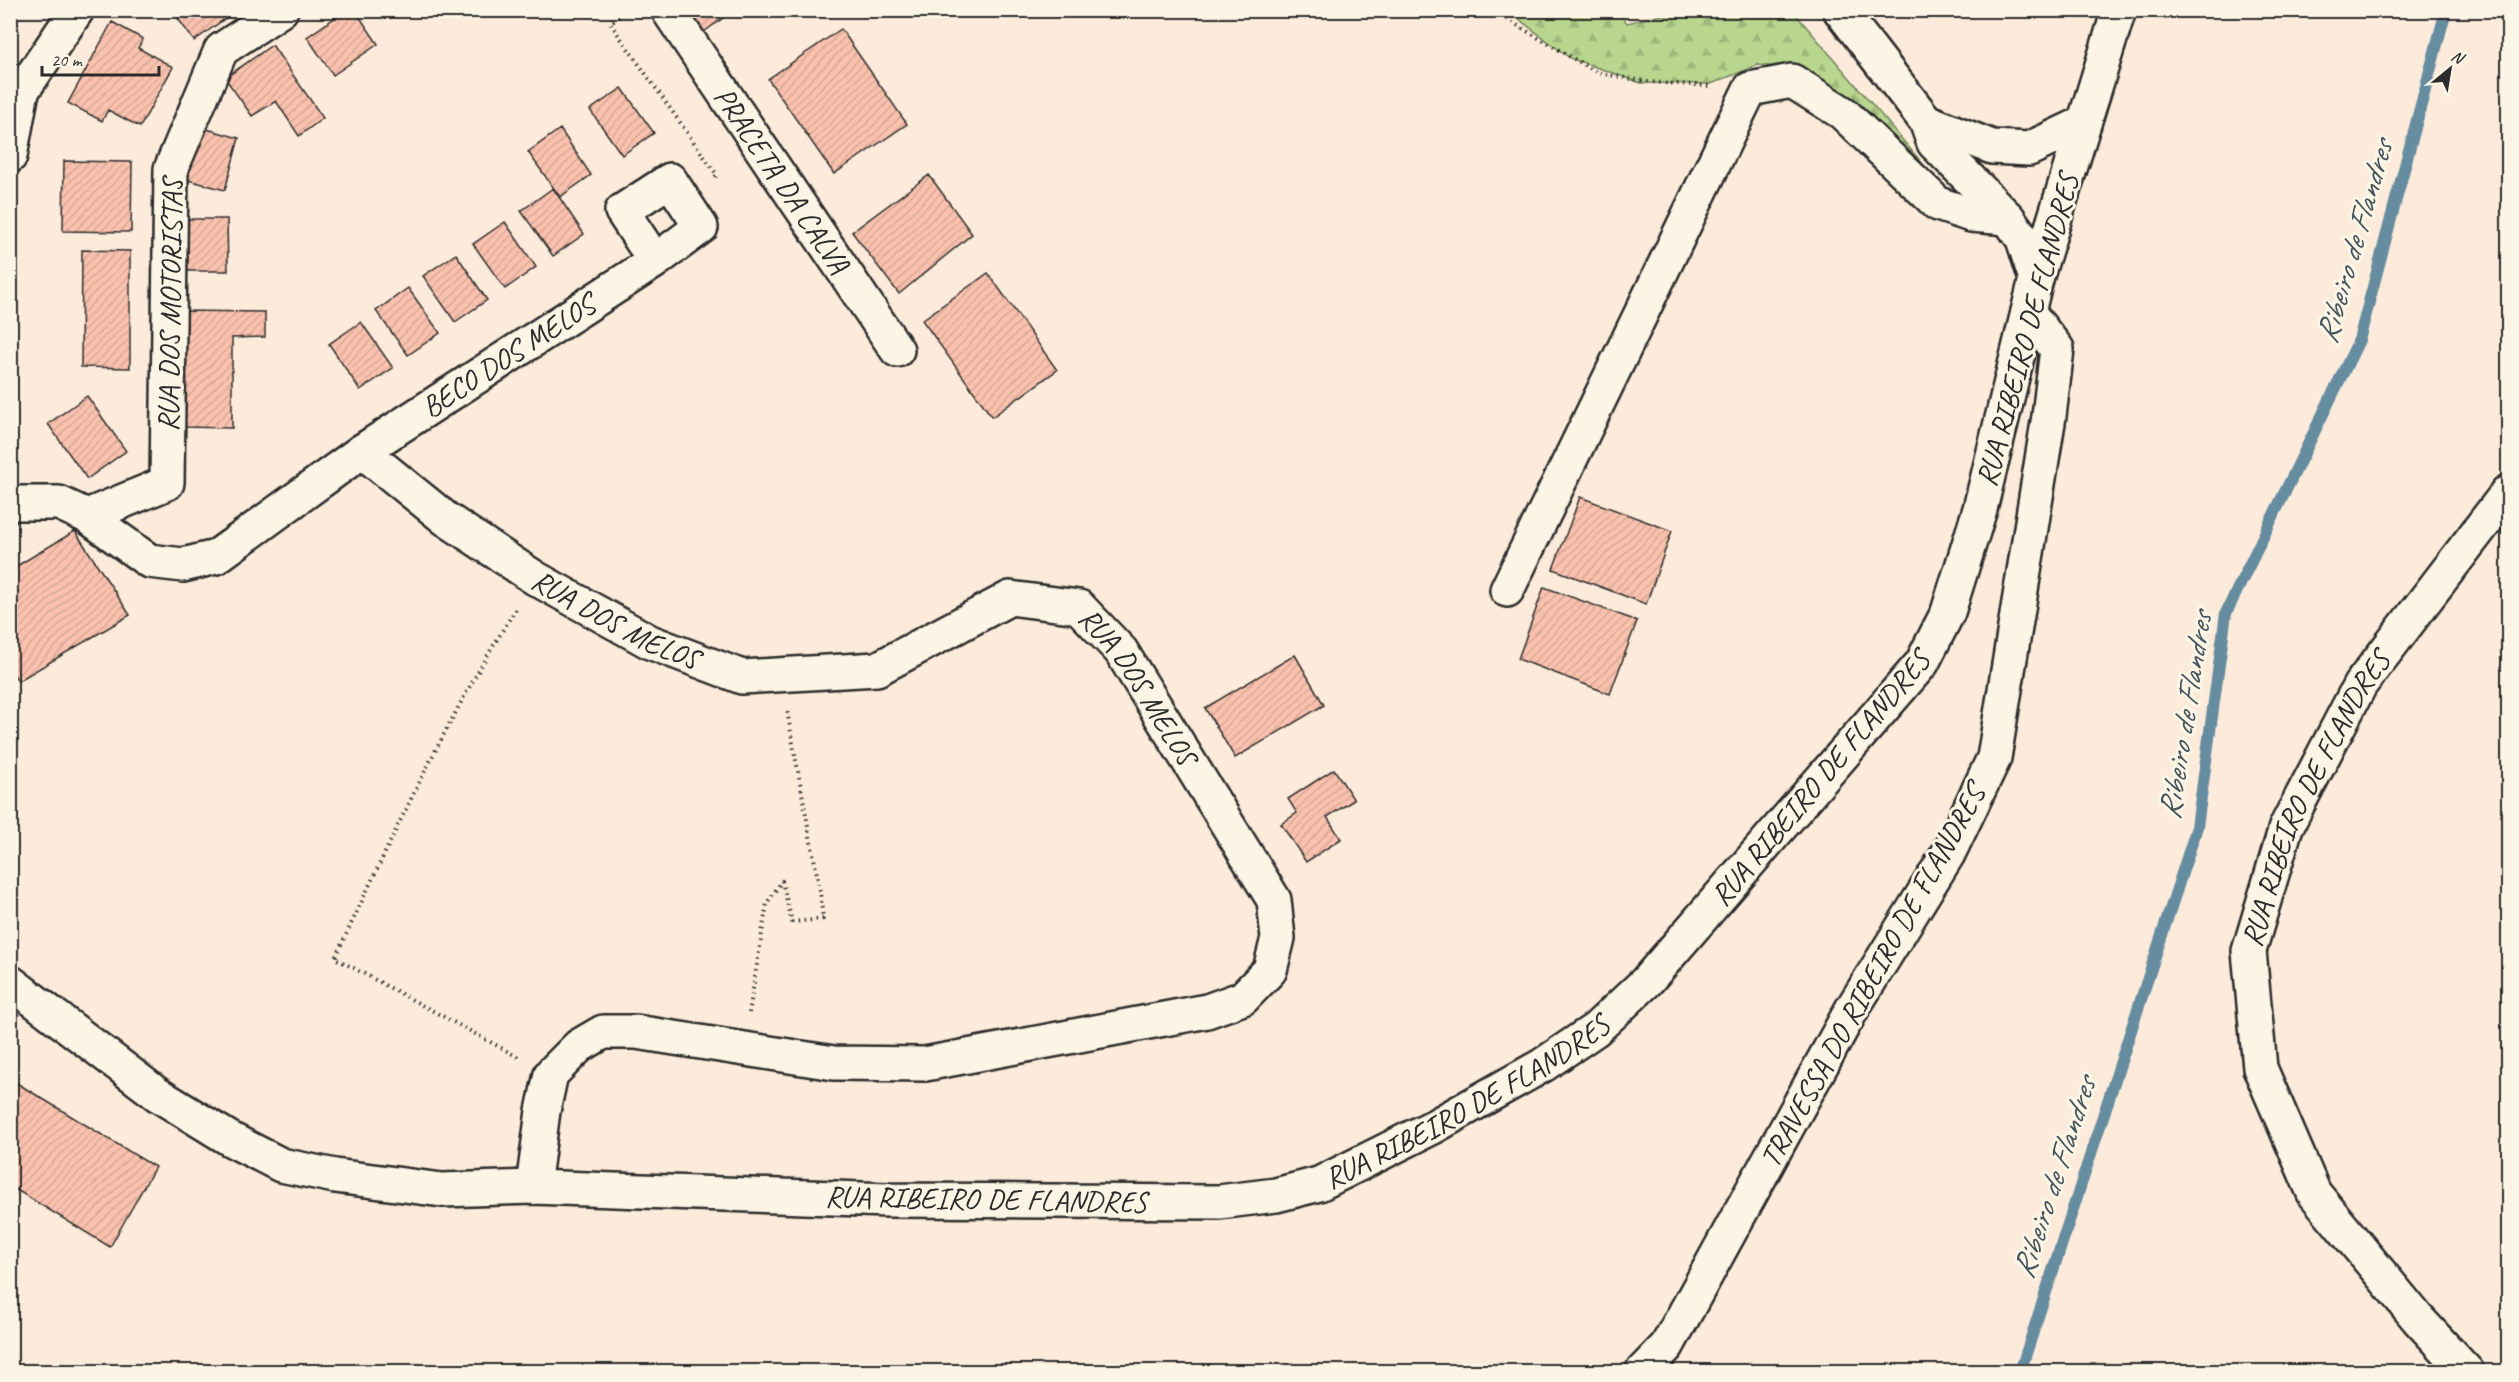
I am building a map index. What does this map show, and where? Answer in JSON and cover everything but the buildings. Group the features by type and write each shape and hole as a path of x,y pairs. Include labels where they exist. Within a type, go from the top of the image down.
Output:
{"street":[{"path":"10,156 22,91 77,10"},
{"name":"RUA DOS MOTORISTAS","path":"87,516 167,483 171,169 221,50 281,10"},
{"name":"PRACETA DA CALVA","path":"668,10 897,350"},
{"path":"1840,10 1926,122 1934,143 2008,218 2023,239 2036,279"},
{"name":"RUA RIBEIRO DE FLANDRES","path":"10,982 157,1094 230,1139 280,1165 335,1176 442,1190 533,1187 888,1200 1219,1202 1276,1196 1319,1184 1435,1126 1543,1065 1596,1029 1646,982 1922,663 1948,612 1980,509 2036,279 2119,10"},
{"path":"1507,590 1750,89 1792,81 1843,113 1938,204 1971,215 2008,218"},
{"path":"1926,122 1992,147 2029,149 2084,123"},
{"name":"BECO DOS MELOS","path":"362,451 656,261"},
{"name":"TRAVESSA DO RIBEIRO DE FLANDRES","path":"1642,1371 1667,1346 1852,1009 1948,854 1994,758 2058,349 2028,312"},
{"path":"10,531 13,518 11,503 59,503 87,516 149,561 183,565 216,557 362,451"},
{"name":"RUA DOS MELOS","path":"362,451 446,519 535,578 650,642 742,677 877,669 1010,598 1079,607 1121,651 1274,900 1278,938 1270,970 1243,998 1207,1011 925,1064 834,1063 636,1032 603,1032 579,1046 550,1074 533,1187"},
{"name":"RUA RIBEIRO DE FLANDRES","path":"2467,1371 2418,1319 2314,1193 2260,1068 2249,951 2286,827 2360,685 2508,492"}],"path":[{"path":"629,10 610,23 710,166"},
{"path":"1491,10 1598,73 1649,82 1750,89"},
{"path":"499,1048 335,958 399,823 484,659 535,578"},
{"path":"752,988 767,903 782,881 792,922 823,919 820,891 790,734"}],"green space":[{"path":"1508,11 1617,11 1627,23 1679,11 1793,11 1928,170 1805,70 1758,65 1711,84 1641,83 1570,58"}],"waterway":[{"name":"Ribeiro de Flandres","path":"2020,1372 2197,827 2226,613 2359,340 2446,10"}]}
